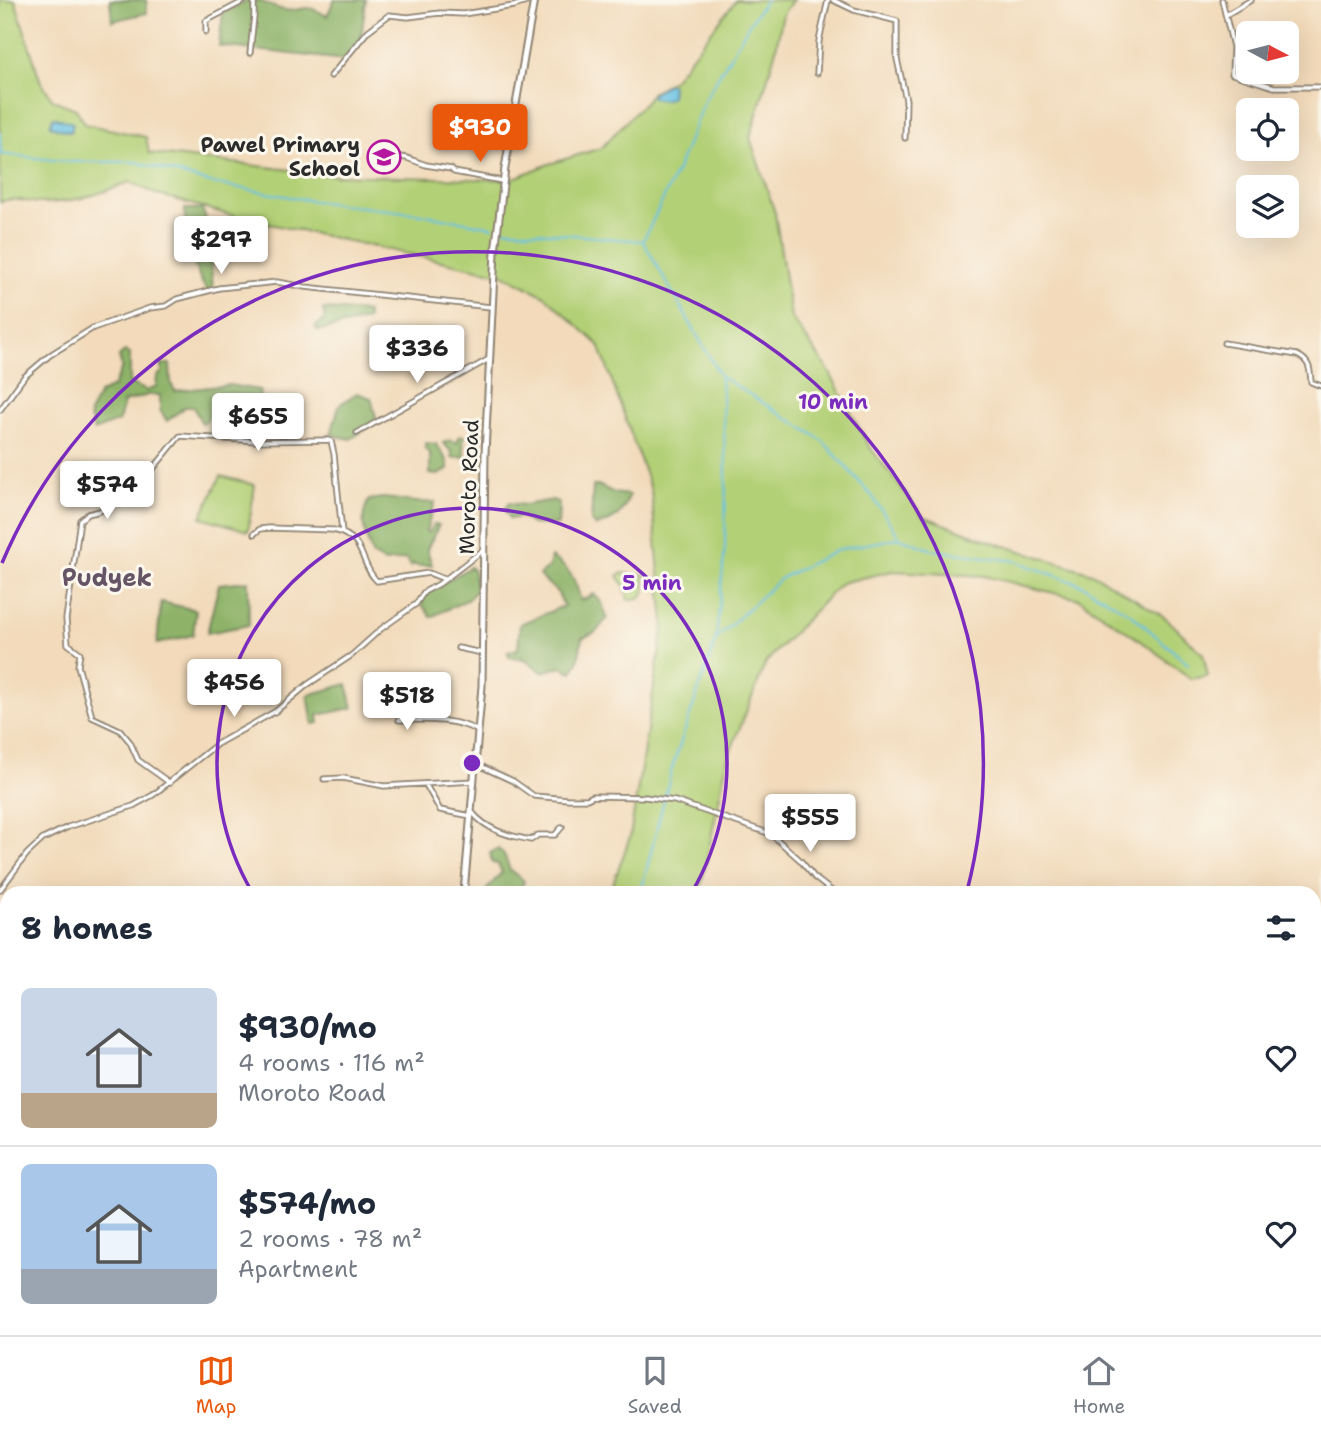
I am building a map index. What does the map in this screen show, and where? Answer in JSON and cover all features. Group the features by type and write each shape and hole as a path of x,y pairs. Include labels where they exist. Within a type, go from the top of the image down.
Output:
{"main road":[{"name":"Moroto Road","path":"465,886 476,764 482,653 482,551 491,307 503,181 533,0"}],"street":[{"path":"206,32 206,21 246,0"},
{"path":"250,53 254,0"},
{"path":"331,76 368,32 389,15 408,18 440,13 463,14 514,6 533,0"},
{"path":"817,73 819,41 831,0 854,10 897,21 897,59 906,100 905,138"},
{"path":"1222,0 1233,47 1232,74 1274,87 1321,87"},
{"path":"1226,15 1251,0"},
{"path":"372,153 503,181"},
{"path":"0,410 24,377 77,337 119,318 219,288 277,282 305,288 491,307"},
{"path":"1224,343 1304,358 1310,368 1311,382 1321,386"},
{"path":"357,433 489,359"},
{"path":"170,783 138,760 130,742 120,730 92,717 78,666 80,653 68,644 66,623 80,520 88,513 100,511 114,499 139,486 180,436 250,440 328,440 334,454 342,532"},
{"path":"254,534 269,528 313,528 342,532 358,544 372,576 377,580 429,573 444,579"},
{"path":"3,886 27,854 53,833 133,806 170,783 217,744 276,711 307,685 352,655 381,629 416,604 424,592 482,551"},
{"path":"458,648 482,653"},
{"path":"401,681 400,720 440,720 466,724 478,731"},
{"path":"476,764 513,781 534,796 568,799 593,796 654,797 721,816 771,834 825,886"},
{"path":"324,779 351,779 384,786 474,781"},
{"path":"426,785 440,810 471,813 489,827 516,838 531,840 538,835 555,835 562,827"}],"green space":[{"path":"0,0 15,0 40,80 53,100 76,109 85,124 146,137 149,153 333,175 509,180 601,148 651,93 673,80 736,0 793,0 783,14 775,53 750,138 775,213 791,317 829,371 868,445 923,516 992,542 1092,573 1166,618 1203,654 1208,676 1191,679 1079,599 984,576 892,571 841,583 766,662 727,760 701,886 612,886 630,837 664,623 651,490 599,345 545,296 501,274 237,217 156,194 130,182 65,201 0,202"},
{"path":"110,0 146,0 147,13 112,21"},
{"path":"248,0 285,10 309,8 327,16 334,0 366,0 361,38 345,60 219,46 223,13"},
{"path":"185,209 202,209 208,224 213,290 207,291 194,262 186,230"},
{"path":"323,309 367,312 367,320 318,331 315,327 325,319"},
{"path":"125,351 130,354 130,383 147,391 156,386 157,377 162,372 162,364 170,364 171,384 175,391 229,385 260,390 257,420 248,421 244,442 205,434 220,432 232,424 223,412 212,412 206,422 202,423 193,407 185,407 167,421 160,410 160,395 148,395 124,402 119,421 94,431 89,413 100,393 113,387 122,367 119,357"},
{"path":"357,393 371,398 377,421 351,439 331,435 339,405"},
{"path":"465,436 465,457 452,458 452,452 443,443 451,440 457,443 459,437"},
{"path":"425,443 436,444 448,462 448,470 438,475 430,474 430,453 425,449"},
{"path":"221,476 255,485 248,531 201,517"},
{"path":"598,485 614,493 629,495 617,516 595,526 591,522 593,486"},
{"path":"382,498 435,502 426,531 429,533 434,524 439,525 427,549 432,565 413,564 411,567 406,559 385,562 373,556 365,535 364,514 369,500"},
{"path":"553,500 559,503 558,525 531,524 522,517 510,519 505,509 509,503 524,505"},
{"path":"551,557 571,575 581,601 594,594 601,602 607,618 596,632 582,638 578,662 572,672 561,667 542,672 525,659 509,657 508,652 518,649 520,624 564,606 558,593 539,575 549,567"},
{"path":"470,567 474,571 476,591 467,600 431,617 420,602 426,594"},
{"path":"621,573 645,575 645,591 641,598 628,600 625,586 618,576"},
{"path":"248,581 249,625 207,633 219,584"},
{"path":"161,602 196,610 193,635 157,644"},
{"path":"347,684 353,708 318,715 319,723 313,724 308,695"},
{"path":"498,849 504,854 510,870 524,881 522,886 490,886 502,872 498,864 492,863 490,853"}],"water":[{"path":"667,84 672,85 671,97 664,100 653,98 651,95"},
{"path":"53,117 73,123 71,132 50,126"}],"waterway":[{"path":"643,241 678,168 704,101 766,0"},
{"path":"0,133 1,153"},
{"path":"0,154 71,162 136,162 211,183 493,227"},
{"path":"503,229 642,241"},
{"path":"642,886 672,768 716,639 725,547 726,470 721,377 643,241"},
{"path":"722,377 822,440 872,496 900,538 933,550 1015,561 1082,585 1131,614 1188,664"},
{"path":"716,639 781,578 840,549 899,538"}],"place":[{"name":"Pawel Primary School","path":"384,157"}],"district":[{"name":"Pudyek","path":"107,578"}]}
